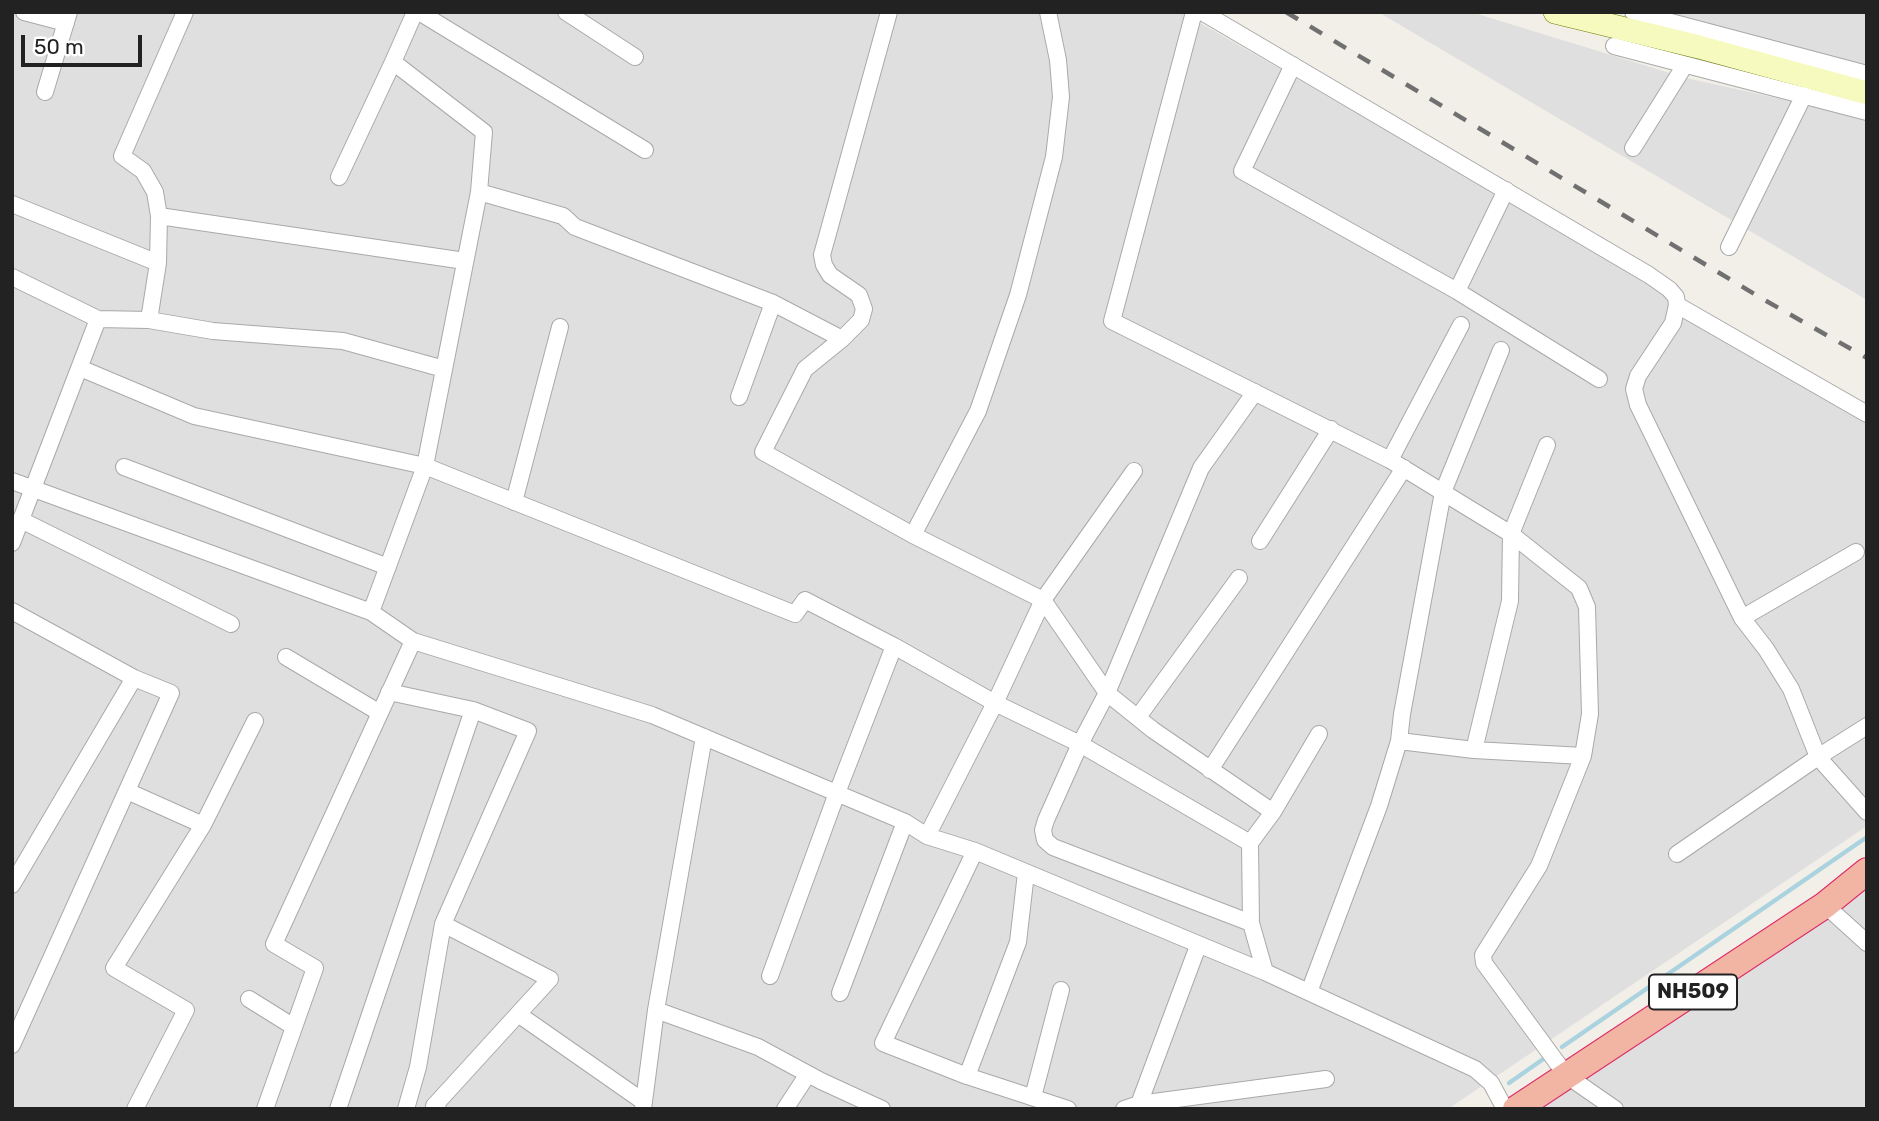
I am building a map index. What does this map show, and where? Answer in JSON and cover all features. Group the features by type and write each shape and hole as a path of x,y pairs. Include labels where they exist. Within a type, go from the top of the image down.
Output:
{"highway":[{"name":"NH509","path":"1516,1109 1825,905 1867,871"}],"main road":[{"path":"1555,12 1692,56 1867,93"}],"street":[{"path":"24,12 67,18 46,92"},
{"path":"149,320 158,263 159,216 155,192 143,171 122,156 185,12"},
{"path":"339,177 417,12 645,150"},
{"path":"566,12 635,57"},
{"path":"889,12 822,255 830,275 859,295 864,309 861,320 842,340 804,369 763,452 913,535 1043,600 1107,693 1210,771 1273,812"},
{"path":"913,535 978,411 1018,295 1054,157 1061,97 1058,60 1048,12"},
{"path":"1194,12 1112,321 1397,464 1511,534 1579,588 1587,607 1590,714 1583,756 1539,866 1483,955 1484,963 1566,1075 1615,1109"},
{"path":"1202,12 1649,275 1676,297 1673,323 1638,376 1634,389 1638,405 1742,618 1766,649 1791,689 1818,757 1867,812"},
{"path":"1633,12 1867,74"},
{"path":"1614,46 1692,56 1804,95 1867,112"},
{"path":"1633,148 1692,56"},
{"path":"371,612 425,466 479,192 484,132 393,62"},
{"path":"1293,65 1242,171 1457,291 1599,379"},
{"path":"1728,247 1804,95"},
{"path":"1457,291 1506,190"},
{"path":"479,192 563,216 575,227 773,303 842,340"},
{"path":"12,204 158,263"},
{"path":"159,216 466,261"},
{"path":"12,277 98,319 149,320 213,331 343,341 444,369"},
{"path":"739,397 773,303"},
{"path":"1677,306 1867,414"},
{"path":"12,543 98,319"},
{"path":"1210,771 1397,464 1461,325"},
{"path":"514,502 560,327"},
{"path":"1309,992 1379,806 1399,741 1443,492 1501,350"},
{"path":"80,368 194,416 425,466 795,614 805,600 995,703 1080,744 1250,844"},
{"path":"1251,923 1053,847 1045,840 1044,831 1046,820 1080,744 1107,693 1201,468 1255,392"},
{"path":"1260,541 1331,429"},
{"path":"1474,750 1510,601 1511,534 1547,446"},
{"path":"124,467 388,567"},
{"path":"927,836 995,703 1043,600 1134,471"},
{"path":"12,481 371,612 413,641 652,715 905,822 927,836 975,851 1265,972 1475,1069 1491,1083 1505,1109"},
{"path":"21,520 230,624"},
{"path":"1742,618 1856,552"},
{"path":"1138,716 1239,578"},
{"path":"12,611 134,678 171,693 17,1021 12,1045"},
{"path":"265,1109 315,968 274,944 413,641"},
{"path":"770,976 894,646"},
{"path":"286,657 380,713"},
{"path":"12,885 134,678"},
{"path":"389,692 473,710 528,731 443,925 418,1067 406,1109"},
{"path":"338,1109 473,710"},
{"path":"135,1109 186,1010 114,968 203,825 255,721"},
{"path":"1678,854 1867,726"},
{"path":"1265,972 1251,923 1250,844 1273,812 1319,734"},
{"path":"518,1014 643,1106 656,1010 704,737"},
{"path":"1399,741 1474,750 1583,756"},
{"path":"127,791 203,825"},
{"path":"840,993 905,822"},
{"path":"975,851 883,1043 967,1076 1068,1109"},
{"path":"967,1076 1018,942 1026,873"},
{"path":"1825,905 1867,943"},
{"path":"438,1109 434,1106 550,979 443,925"},
{"path":"1131,1106 1198,946"},
{"path":"1032,1097 1061,990"},
{"path":"249,999 294,1027"},
{"path":"656,1010 758,1047 882,1109"},
{"path":"785,1109 808,1074"},
{"path":"1131,1106 1326,1079"}],"shaded area":[{"path":"12,12 1181,12 1867,406 1867,826 1448,1109 12,1109"},
{"path":"1378,12 1471,12 1686,78 1867,118 1867,300"},
{"path":"1647,12 1867,12 1867,79"},
{"path":"1867,879 1867,1109 1524,1109"}],"waterway":[{"path":"1562,1047 1867,837"},
{"path":"1509,1083 1549,1055"}],"railway":[{"path":"1286,12 1761,298 1867,358"}]}
